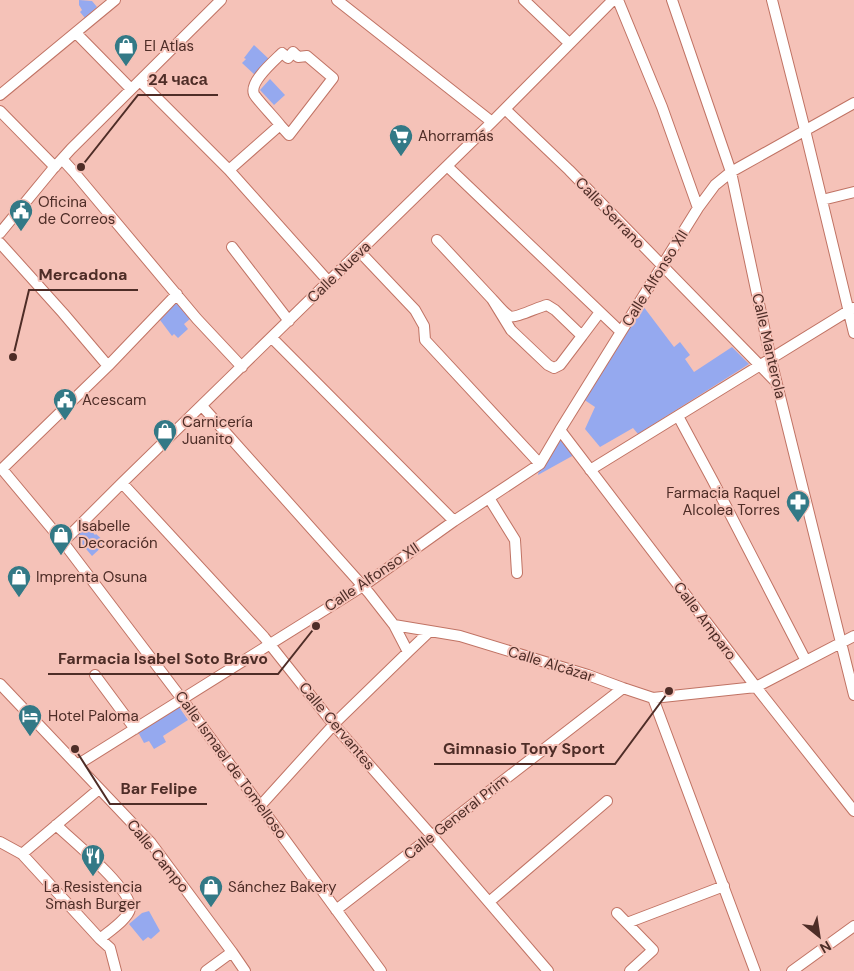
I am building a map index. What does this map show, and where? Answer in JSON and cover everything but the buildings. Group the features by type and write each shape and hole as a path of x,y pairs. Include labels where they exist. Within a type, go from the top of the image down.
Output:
{"street":[{"path":"0,95 115,0"},
{"path":"0,233 58,163 221,0"},
{"path":"337,0 492,122"},
{"path":"524,0 570,43"},
{"name":"Calle Nueva","path":"63,542 506,109 613,0"},
{"path":"618,0 662,107 698,208"},
{"name":"Calle Manterola","path":"672,0 731,172 776,383 854,695"},
{"path":"772,0 851,310 854,333"},
{"path":"76,33 131,89"},
{"path":"293,52 298,57 307,56 333,78 289,135 280,124 254,95 253,88 256,80 282,53 288,58 293,52"},
{"path":"140,80 229,170 329,282"},
{"name":"Calle Alfonso XII","path":"76,765 363,586 540,464 714,185 731,172 854,103"},
{"name":"Calle Serrano","path":"506,109 530,131 776,383"},
{"path":"0,111 58,163 71,169 197,319 242,366"},
{"path":"229,170 280,124"},
{"path":"447,166 621,332"},
{"path":"822,200 854,192"},
{"path":"437,240 510,316 514,317 547,305 555,310 582,336"},
{"path":"0,243 108,366 177,294"},
{"path":"232,247 289,320"},
{"path":"360,252 415,310 424,326 425,340 540,464"},
{"path":"492,299 511,330 548,365 554,368 560,365 600,312"},
{"path":"590,470 851,310"},
{"path":"272,338 454,522"},
{"name":"Calle Ismael de Tomelloso","path":"108,366 2,469 63,542 182,699 381,971"},
{"path":"202,406 363,586 394,625 408,652"},
{"path":"678,416 806,661"},
{"name":"Calle Amparo","path":"560,430 756,687 854,811"},
{"name":"Calle Cervantes","path":"122,483 269,644 334,725 548,971"},
{"path":"489,498 515,540 517,573"},
{"name":"Calle Alcázar","path":"394,625 460,636 588,675 653,698 756,687"},
{"path":"261,805 334,725 429,632"},
{"path":"756,687 854,636"},
{"path":"95,675 134,729"},
{"name":"Calle Campo","path":"0,684 151,843 245,971"},
{"name":"Calle General Prim","path":"336,910 623,688"},
{"path":"653,698 755,971"},
{"path":"22,854 98,789"},
{"path":"489,902 607,801"},
{"path":"56,825 92,857 123,891 130,903 127,916 100,939"},
{"path":"0,842 22,854 110,948 116,971"},
{"path":"627,923 724,886"},
{"path":"617,913 653,950 630,971"},
{"path":"792,971 854,926"},
{"path":"206,971 232,952"}],"shaded area":[{"path":"79,0 92,1 97,7 85,18 80,12 82,10"},
{"path":"254,45 270,60 256,76 242,63"},
{"path":"270,79 285,95 274,105 260,90"},
{"path":"175,304 178,304 190,319 184,324 188,329 178,338 174,334 172,336 160,320"},
{"path":"643,306 674,347 680,342 690,355 685,359 694,372 732,347 749,364 638,434 633,428 600,447 585,429 595,407 583,399"},
{"path":"560,430 574,455 538,475 540,464"},
{"path":"87,526 106,543 92,556 76,537"},
{"path":"179,707 188,720 163,736 166,742 154,749 149,741 144,743 138,732"},
{"path":"149,911 160,931 151,939 148,937 143,941 129,924 142,913"}],"place":[{"name":"El Atlas","path":"126,67"},
{"name":"Ahorramás","path":"401,157"},
{"name":"24 часа","path":"81,167"},
{"name":"Oficina de Correos","path":"21,232"},
{"name":"Mercadona","path":"13,357"},
{"name":"Acescam","path":"65,421"},
{"name":"Carnicería Juanito","path":"165,452"},
{"name":"Farmacia Raquel Alcolea Torres","path":"798,523"},
{"name":"Isabelle Decoración","path":"61,556"},
{"name":"Imprenta Osuna","path":"19,598"},
{"name":"Farmacia Isabel Soto Bravo","path":"316,626"},
{"name":"Gimnasio Tony Sport","path":"669,691"},
{"name":"Hotel Paloma","path":"30,737"},
{"name":"Bar Felipe","path":"75,749"},
{"name":"La Resistencia Smash Burger","path":"93,877"},
{"name":"Sánchez Bakery","path":"211,908"}]}
